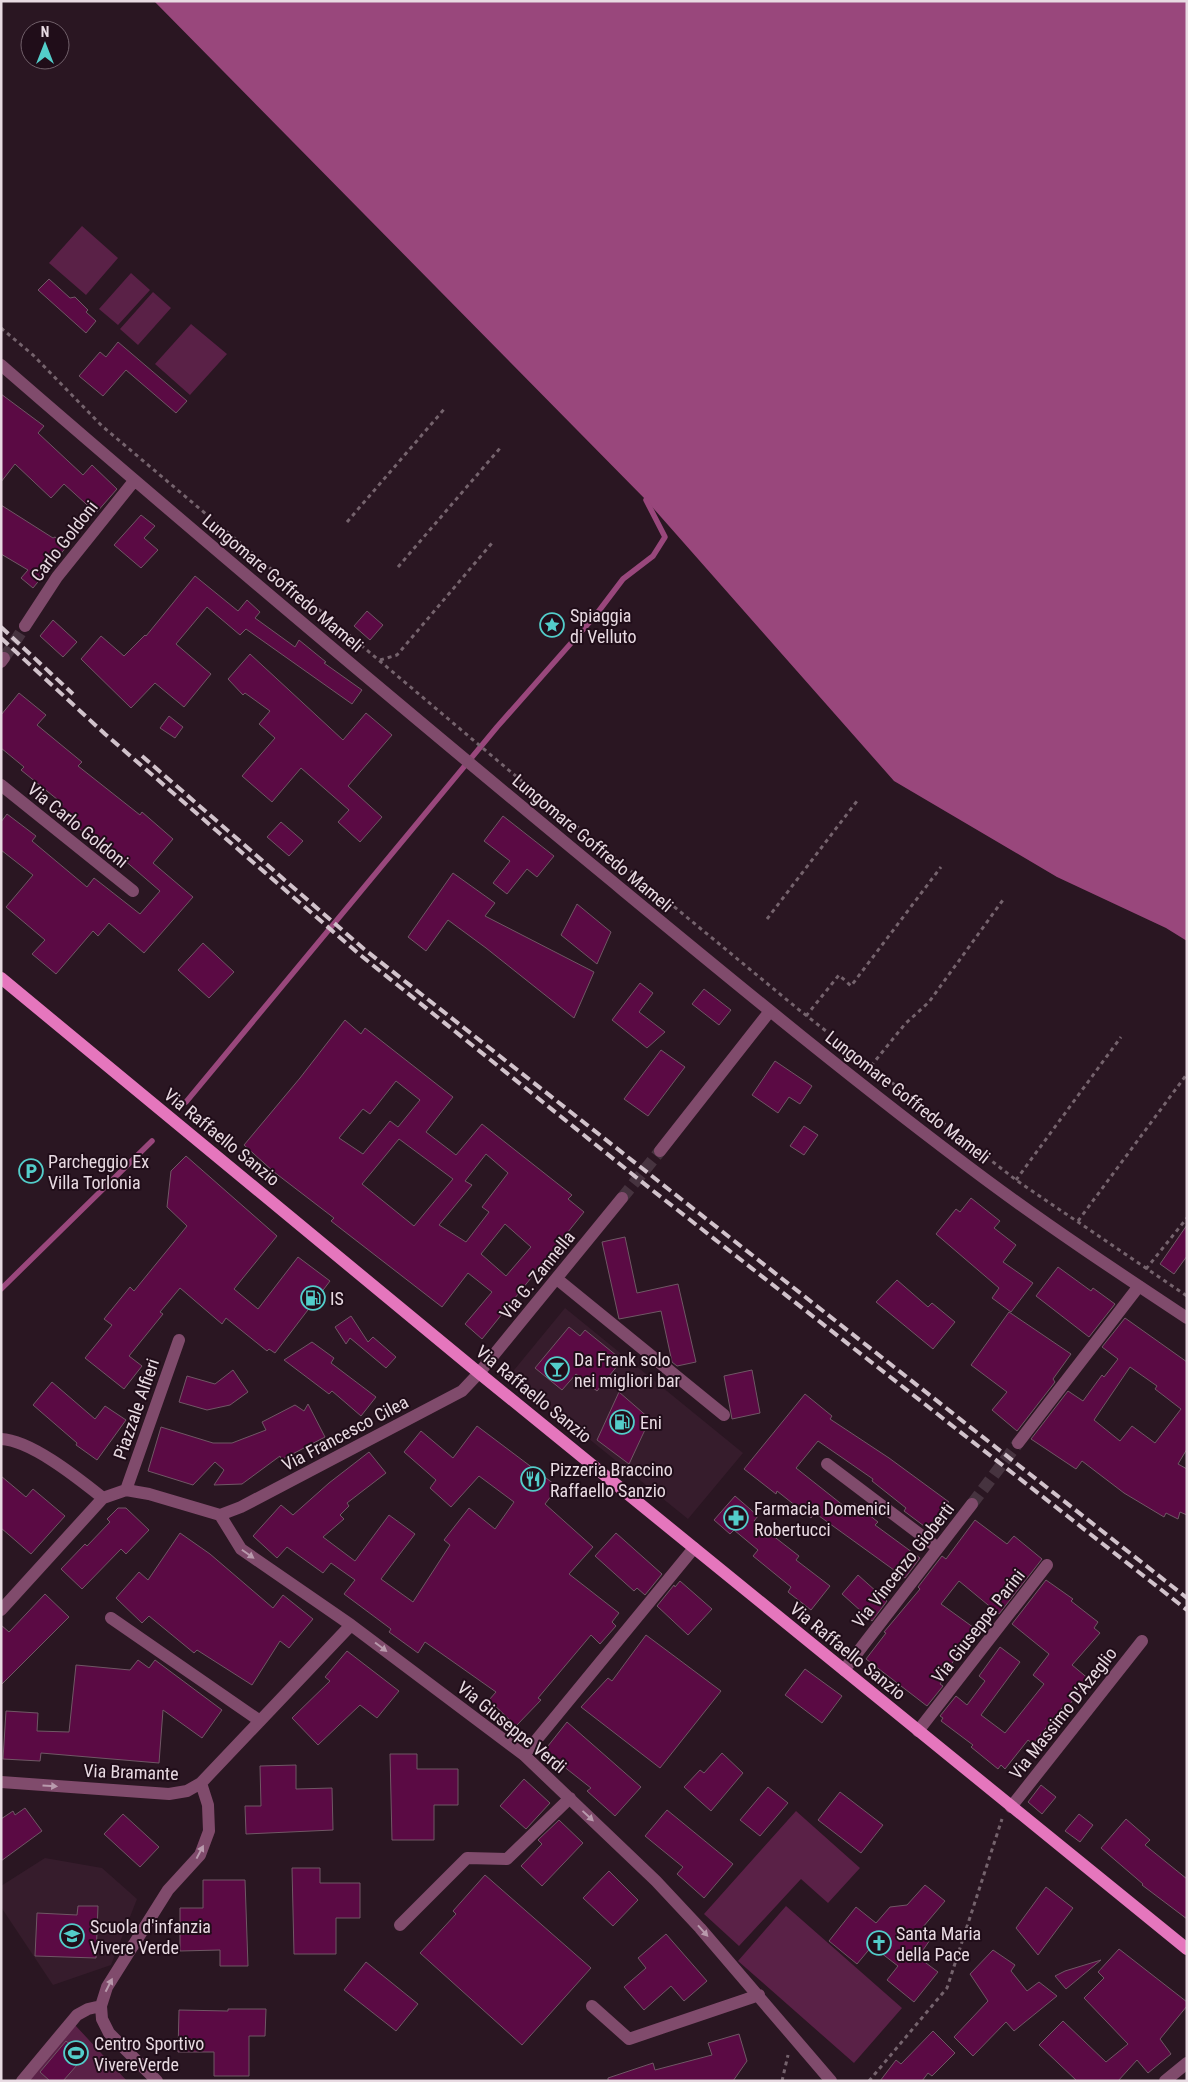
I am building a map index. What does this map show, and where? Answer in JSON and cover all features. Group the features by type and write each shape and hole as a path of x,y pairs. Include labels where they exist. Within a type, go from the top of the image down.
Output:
{"main road":[{"name":"Via Raffaello Sanzio","path":"1,978 479,1373 1187,1949"}],"street":[{"name":"Lungomare Goffredo Mameli","path":"1,364 134,481 498,787 770,1011 985,1179 1123,1277 1187,1318"},
{"name":"Carlo Goldoni","path":"25,626 56,577 134,481"},
{"name":"Via Carlo Goldoni","path":"1,785 133,892"},
{"path":"660,1151 770,1011"},
{"name":"Via G. Zannella","path":"479,1373 622,1198"},
{"path":"556,1279 724,1415"},
{"path":"1018,1443 1139,1286"},
{"name":"Piazzale Alfieri","path":"126,1490 179,1340"},
{"name":"Via Francesco Cilea","path":"220,1515 241,1507 462,1391 479,1373"},
{"path":"1,1438 12,1439 68,1470 103,1498"},
{"path":"827,1464 938,1548"},
{"path":"1,1610 103,1498 126,1490 149,1494 220,1515"},
{"name":"Via Vincenzo Gioberti","path":"844,1670 972,1504"},
{"name":"Via Giuseppe Verdi","path":"220,1515 241,1549 352,1625 524,1755 656,1882 759,1995 831,2081"},
{"path":"524,1755 694,1548"},
{"name":"Via Giuseppe Parini","path":"918,1732 1047,1566"},
{"path":"111,1618 260,1721"},
{"name":"Via Bramante","path":"1,1782 169,1794 186,1791 201,1783 352,1625"},
{"name":"Via Massimo D'Azeglio","path":"1011,1807 1142,1641"},
{"path":"157,2081 109,2033 102,2019 101,2006 107,1987 168,1890 200,1855 209,1831 208,1805 201,1783"},
{"path":"400,1925 467,1858 507,1859 570,1798"},
{"path":"592,2006 629,2039 759,1995"},
{"path":"22,2081 77,2015 88,2009 101,2006"},
{"path":"1165,2081 1187,2063"}],"path":[{"path":"1,328 33,355 102,426 511,772 806,1016 1016,1180 1187,1296"},
{"path":"348,522 446,407"},
{"path":"398,567 502,447"},
{"path":"379,660 397,655 492,543"},
{"path":"767,919 857,801"},
{"path":"806,1016 839,975 852,986 941,867"},
{"path":"871,1066 905,1024 929,1002 1003,900"},
{"path":"1016,1180 1121,1037"},
{"path":"1078,1221 1187,1074"},
{"path":"1146,1269 1187,1218"},
{"path":"869,2081 947,1988 1001,1820 1011,1807"},
{"path":"782,2081 792,2034"}],"shaded area":[{"path":"154,1 1187,1 1187,941 1166,928 1057,877 894,781 646,500"},
{"path":"82,226 118,258 86,295 49,263"},
{"path":"131,273 150,290 118,325 99,309"},
{"path":"153,292 171,308 138,345 120,329"},
{"path":"191,324 227,354 190,395 155,364"},
{"path":"565,1308 743,1453 688,1519 510,1375"},
{"path":"796,1811 860,1868 828,1903 801,1879 739,1946 704,1914"},
{"name":"Scuola d'infanzia Vivere Verde","path":"45,1858 102,1868 137,1899 111,1965 53,1985 1,1907 1,1886"},
{"path":"786,1906 902,2008 854,2063 738,1961"},
{"name":"Centro Sportivo VivereVerde","path":"75,2025 127,2081 28,2081"}],"building":[{"path":"49,279 70,298 75,297 88,310 86,312 96,321 86,333 38,290"},
{"path":"118,342 187,401 176,413 126,370 103,396 79,376 100,352 106,357"},
{"path":"1,394 44,426 38,433 83,475 92,465 117,489 96,513 64,484 51,498 15,464 1,482"},
{"path":"1,505 67,546 33,588 21,578 28,570 1,554"},
{"path":"141,515 155,526 144,538 158,550 141,568 114,545"},
{"path":"195,576 238,611 247,600 260,612 255,618 295,647 299,640 326,662 324,663 362,690 352,704 246,629 240,635 207,607 176,644 211,674 184,707 155,683 131,708 81,659 101,636 124,656 146,636"},
{"path":"367,611 383,625 370,640 354,626"},
{"path":"53,620 77,642 63,657 40,636"},
{"path":"250,654 343,740 366,713 392,735 348,786 382,817 360,842 338,822 349,810 301,768 272,802 242,776 275,738 259,724 270,711 245,693 243,695 228,679"},
{"path":"19,693 46,715 37,725 82,762 78,766 140,815 142,812 173,839 153,863 193,897 144,953 109,923 98,936 93,931 56,974 32,954 45,940 6,907 33,875 1,850 1,822 7,814 36,836 32,841 87,887 94,878 140,914 160,891 94,834 91,838 57,812 63,804 21,770 24,767 1,748 1,715"},
{"path":"169,716 183,727 175,738 160,728"},
{"path":"503,816 554,856 537,877 527,869 507,894 493,883 510,861 484,841"},
{"path":"281,822 303,841 289,856 267,837"},
{"path":"453,873 495,903 485,916 594,972 574,1018 448,920 426,951 408,937"},
{"path":"577,904 611,932 597,964 561,935"},
{"path":"203,943 234,972 209,998 178,970"},
{"path":"640,983 653,993 639,1012 665,1032 647,1048 612,1020"},
{"path":"704,989 731,1010 719,1025 692,1004"},
{"path":"345,1020 361,1034 365,1028 453,1097 426,1132 456,1155 482,1124 572,1195 568,1199 584,1212 482,1339 465,1324 492,1292 468,1273 442,1307 331,1221 334,1218 274,1172 244,1145","holes":["396,1081 420,1100 398,1127 390,1121 363,1154 339,1138 363,1109 370,1114","399,1139 453,1179 414,1226 362,1184","486,1154 508,1173 482,1207 489,1212 466,1242 439,1225 472,1185 465,1181","505,1224 531,1247 506,1276 481,1254"]},
{"path":"661,1050 685,1067 648,1116 624,1099"},
{"path":"775,1061 812,1086 800,1104 789,1097 778,1113 752,1095"},
{"path":"804,1126 818,1135 804,1155 790,1146"},
{"path":"186,1156 277,1236 234,1289 258,1309 298,1257 330,1281 275,1353 269,1349 267,1351 226,1318 222,1324 180,1288 160,1312 163,1314 129,1356 142,1366 124,1389 85,1358 112,1325 104,1319 130,1287 134,1291 187,1226 167,1207 171,1171"},
{"path":"971,1198 1000,1221 994,1228 1016,1245 1003,1262 1033,1283 1011,1312 992,1298 999,1288 936,1234 956,1209 960,1212"},
{"path":"1187,1225 1187,1256 1174,1274 1160,1264"},
{"path":"625,1237 637,1293 678,1284 696,1362 677,1366 672,1362 661,1311 619,1319 602,1242"},
{"path":"1058,1267 1091,1291 1093,1288 1115,1304 1089,1337 1036,1296"},
{"path":"897,1280 928,1307 932,1303 955,1322 933,1349 876,1302"},
{"path":"1009,1312 1071,1354 1053,1379 1055,1382 1017,1431 992,1410 1007,1392 971,1365"},
{"path":"351,1316 368,1342 373,1337 396,1357 386,1368 350,1338 346,1344 335,1327"},
{"path":"1125,1318 1187,1362 1187,1449 1178,1464 1187,1469 1187,1515 1180,1512 1178,1519 1166,1513 1164,1517 1124,1493 1082,1461 1076,1469 1031,1439 1068,1391 1083,1401 1102,1375 1104,1377 1118,1359 1102,1347","holes":["1130,1367 1157,1386 1155,1389 1181,1409 1155,1443 1132,1426 1120,1441 1094,1420"]},
{"path":"569,1327 580,1336 585,1330 622,1360 597,1391 576,1374 562,1390 535,1368"},
{"path":"312,1342 334,1358 331,1363 376,1397 361,1416 332,1391 329,1394 284,1360"},
{"path":"233,1370 248,1392 230,1405 207,1410 179,1402 187,1376 215,1384"},
{"path":"752,1370 760,1413 732,1419 724,1376"},
{"path":"52,1382 95,1419 105,1406 126,1420 97,1460 76,1445 77,1443 33,1405"},
{"path":"619,1392 650,1419 629,1464 597,1440"},
{"path":"805,1394 832,1416 830,1419 889,1458 949,1502 928,1529 904,1511 906,1508 872,1481 873,1479 818,1441 796,1468 849,1510 854,1503 878,1522 875,1525 920,1558 905,1578 815,1513 811,1518 777,1491 776,1494 744,1469"},
{"path":"308,1404 325,1437 281,1460 280,1456 242,1484 214,1485 224,1470 215,1462 193,1485 148,1471 161,1427 213,1443 232,1443 266,1430 262,1422 295,1405 304,1411"},
{"path":"477,1426 558,1487 545,1504 593,1547 569,1574 619,1613 612,1622 616,1626 600,1644 591,1635 538,1698 541,1700 516,1726 489,1700 496,1692 425,1642 418,1653 389,1632 391,1629 344,1594 355,1580 331,1563 323,1573 287,1547 277,1558 253,1536 281,1505 293,1515 329,1483 369,1452 386,1473 347,1503 349,1506 340,1515 344,1519 323,1537 355,1561 389,1515 415,1534 381,1579 413,1602 450,1545 444,1540 469,1508 495,1529 514,1502 479,1476 451,1507 430,1488 436,1480 404,1452 421,1431 453,1458"},
{"path":"1,1476 26,1497 33,1489 65,1516 31,1554 1,1528"},
{"path":"735,1496 758,1516 754,1521 799,1556 796,1560 830,1586 811,1610 788,1592 791,1587 753,1556 758,1550 734,1530 730,1534 714,1520"},
{"path":"118,1508 126,1508 149,1530 126,1554 121,1549 82,1589 61,1569 110,1522 107,1519"},
{"path":"975,1520 1007,1544 1014,1536 1042,1559 999,1614 959,1581 941,1604 977,1630 940,1679 942,1681 940,1684 943,1686 927,1706 866,1659 886,1633 884,1632 920,1589 918,1587 942,1556 946,1559"},
{"path":"180,1533 210,1554 273,1608 283,1595 313,1619 289,1648 280,1641 252,1685 197,1650 194,1653 149,1616 142,1623 116,1598 139,1572 148,1580"},
{"path":"616,1533 662,1574 645,1595 637,1588 634,1591 595,1556"},
{"path":"858,1575 887,1601 872,1621 842,1594"},
{"path":"1046,1580 1073,1599 1071,1601 1098,1622 1094,1628 1100,1633 1072,1665 1090,1680 1069,1705 1066,1703 1033,1744 1028,1740 1005,1769 1001,1765 998,1769 971,1747 973,1745 941,1721 943,1718 940,1716 956,1696 967,1705 985,1681 979,1676 1000,1647 1020,1662 981,1715 1005,1733 1044,1684 1033,1675 1049,1654 1012,1624"},
{"path":"680,1581 712,1609 688,1635 657,1606 674,1585 675,1587"},
{"path":"45,1594 69,1617 1,1685 1,1625 9,1632"},
{"path":"646,1635 721,1691 660,1768 581,1707 608,1678 612,1681"},
{"path":"347,1651 399,1691 377,1718 360,1705 318,1745 292,1718 330,1681 325,1677"},
{"path":"138,1660 149,1668 155,1660 222,1710 202,1738 163,1710 159,1763 41,1753 40,1761 3,1759 6,1711 38,1713 37,1731 69,1732 76,1665 130,1670"},
{"path":"805,1669 842,1696 822,1723 785,1695"},
{"path":"567,1722 641,1787 615,1816 587,1791 591,1788 544,1751"},
{"path":"722,1753 743,1773 711,1811 684,1787 700,1770 704,1773"},
{"path":"390,1754 417,1754 417,1769 458,1769 458,1805 434,1805 434,1840 392,1840"},
{"path":"296,1765 296,1789 332,1788 333,1830 246,1834 245,1806 261,1806 260,1766"},
{"path":"524,1779 550,1803 526,1829 500,1806"},
{"path":"1041,1785 1056,1797 1042,1814 1028,1802"},
{"path":"768,1787 788,1803 760,1836 740,1820"},
{"path":"840,1792 883,1825 861,1853 818,1820"},
{"path":"25,1808 42,1831 1,1861 1,1819 13,1811 15,1815"},
{"path":"667,1810 733,1864 704,1898 677,1874 683,1867 645,1836"},
{"path":"123,1814 159,1847 140,1867 104,1834"},
{"path":"1079,1814 1093,1825 1080,1842 1065,1831"},
{"path":"1126,1819 1150,1840 1145,1845 1187,1879 1187,1919 1142,1885 1101,1848"},
{"path":"559,1820 583,1843 542,1886 521,1866 542,1844 538,1840"},
{"path":"292,1868 320,1868 320,1883 360,1883 360,1918 336,1918 336,1954 294,1954"},
{"path":"609,1871 638,1900 613,1926 583,1898"},
{"path":"485,1875 591,1968 522,2045 420,1953 456,1914 453,1911"},
{"path":"203,1880 245,1880 248,1966 220,1966 220,1950 180,1951 180,1908 203,1908"},
{"name":"Santa Maria della Pace","path":"925,1885 945,1901 923,1927 930,1932 930,1940 918,1957 938,1972 914,2002 887,1980 898,1966 872,1946 857,1964 829,1941 856,1907 876,1923 890,1907 907,1905"},
{"path":"1046,1887 1073,1908 1038,1955 1016,1928"},
{"path":"78,1906 98,1906 96,1958 35,1956 37,1913 77,1915"},
{"path":"666,1934 707,1981 684,2001 671,1986 644,2010 624,1987 646,1968 638,1958"},
{"path":"1119,1949 1187,2002 1187,2006 1160,2039 1171,2054 1148,2073 1137,2060 1118,2081 1077,2081 1039,2045 1063,2021 1106,2062 1128,2044 1084,1998 1104,1978 1098,1972"},
{"path":"993,1950 1015,1965 1011,1971 1027,1991 1039,1982 1057,1996 1014,2031 1006,2022 973,2056 954,2037 988,2001 970,1974"},
{"path":"1101,1960 1066,1989 1055,1976 1065,1971"},
{"path":"366,1962 418,2004 396,2031 344,1990"},
{"path":"228,2009 266,2009 265,2036 249,2036 249,2076 214,2076 214,2052 178,2052 179,2010 228,2011"},
{"path":"933,2031 955,2053 932,2076 928,2073 922,2081 880,2081 896,2060 901,2064"},
{"path":"739,2034 747,2061 733,2081 608,2081 608,2078 653,2063 655,2070 712,2055 708,2043"},
{"path":"66,2041 84,2057 63,2081 50,2081 40,2072"}],"waterway":[{"path":"186,1102 497,727 595,616 623,579 653,556 665,537 646,500"},
{"path":"1,1289 152,1141"}],"tunnel":[{"path":"4,658 25,626"},
{"path":"622,1198 660,1151"},
{"path":"972,1504 1018,1443"}],"railway":[{"path":"1,627 73,694"},
{"path":"1,638 105,734 359,954 652,1190 1187,1610"},
{"path":"142,756 364,949 1187,1598"}],"place":[{"name":"Spiaggia di Velluto","path":"552,625"},
{"name":"Parcheggio Ex Villa Torlonia","path":"31,1171"},
{"name":"IS","path":"313,1298"},
{"name":"Da Frank solo nei migliori bar","path":"557,1369"},
{"name":"Eni","path":"622,1422"},
{"name":"Pizzeria Braccino Raffaello Sanzio","path":"533,1479"},
{"name":"Farmacia Domenici Robertucci","path":"736,1518"},
{"name":"Scuola d'infanzia Vivere Verde","path":"72,1936"},
{"name":"Santa Maria della Pace","path":"879,1943"},
{"name":"Centro Sportivo VivereVerde","path":"76,2053"}]}
